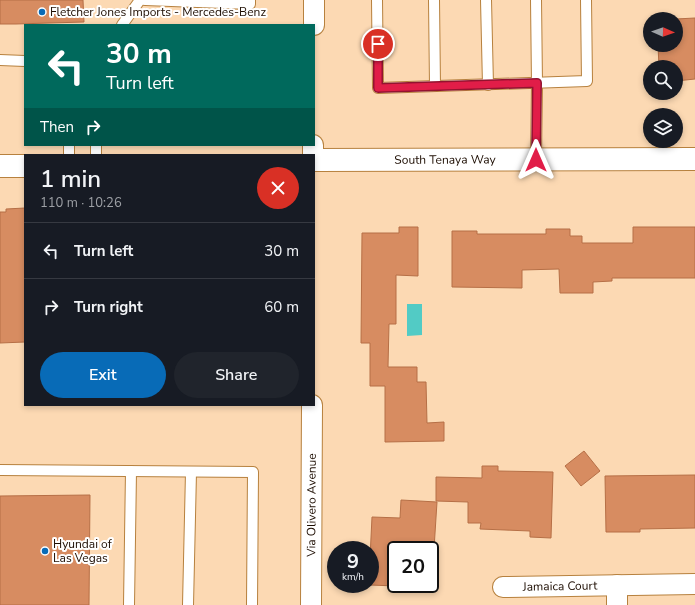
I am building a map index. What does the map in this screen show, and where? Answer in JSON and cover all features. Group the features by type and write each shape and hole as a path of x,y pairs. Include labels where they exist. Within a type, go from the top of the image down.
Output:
{"street":[{"path":"314,0 314,24"},
{"name":"South Tenaya Way","path":"315,160 695,159"},
{"path":"0,166 24,166"},
{"name":"Via Olivero Avenue","path":"311,605 312,406"},
{"name":"Jamaica Court","path":"503,587 695,584"},
{"path":"617,585 617,605"}],"lane":[{"path":"123,24 140,0"},
{"path":"145,0 250,4 250,0"},
{"path":"377,0 378,88 587,82 586,0"},
{"path":"434,0 435,86"},
{"path":"486,0 488,85"},
{"path":"536,0 536,160"},
{"path":"0,60 24,61"},
{"path":"0,470 253,472 252,605"},
{"path":"129,605 131,471"},
{"path":"188,605 191,472"}],"water":[{"path":"407,304 422,304 422,335 407,336"}],"building":[{"name":"Fletcher Jones Imports - Mercedes-Benz","path":"0,0 83,0 84,22 0,24"},
{"path":"695,18 695,79 683,80 683,60 659,60 658,52 683,52 683,19"},
{"path":"24,208 24,342 0,343 0,212 6,212 6,209"},
{"path":"399,227 418,227 418,276 396,275 396,324 389,324 388,367 417,367 417,382 426,382 427,423 444,422 444,441 385,442 385,386 370,386 370,343 361,343 362,233 399,233"},
{"path":"633,227 695,227 695,278 612,278 612,281 593,282 593,293 560,293 559,269 522,270 522,288 452,287 452,231 477,231 477,234 546,234 546,229 570,229 570,236 582,236 582,243 633,243"},
{"path":"584,451 600,471 581,486 565,466"},
{"path":"482,466 498,466 498,471 553,472 551,538 530,537 530,531 480,529 481,523 468,523 468,502 436,501 436,477 482,478"},
{"path":"695,475 695,528 640,529 640,532 606,532 605,476"},
{"name":"Hyundai of Las Vegas","path":"90,495 89,605 0,605 0,496"},
{"path":"401,500 437,502 435,541 387,541 387,586 379,585 379,541 371,541 372,517 400,518"}],"place":[{"name":"Fletcher Jones Imports - Mercedes-Benz","path":"42,12"},
{"name":"Hyundai of Las Vegas","path":"45,551"}],"route":[{"path":"378,44 378,88 537,83 536,160"}]}
